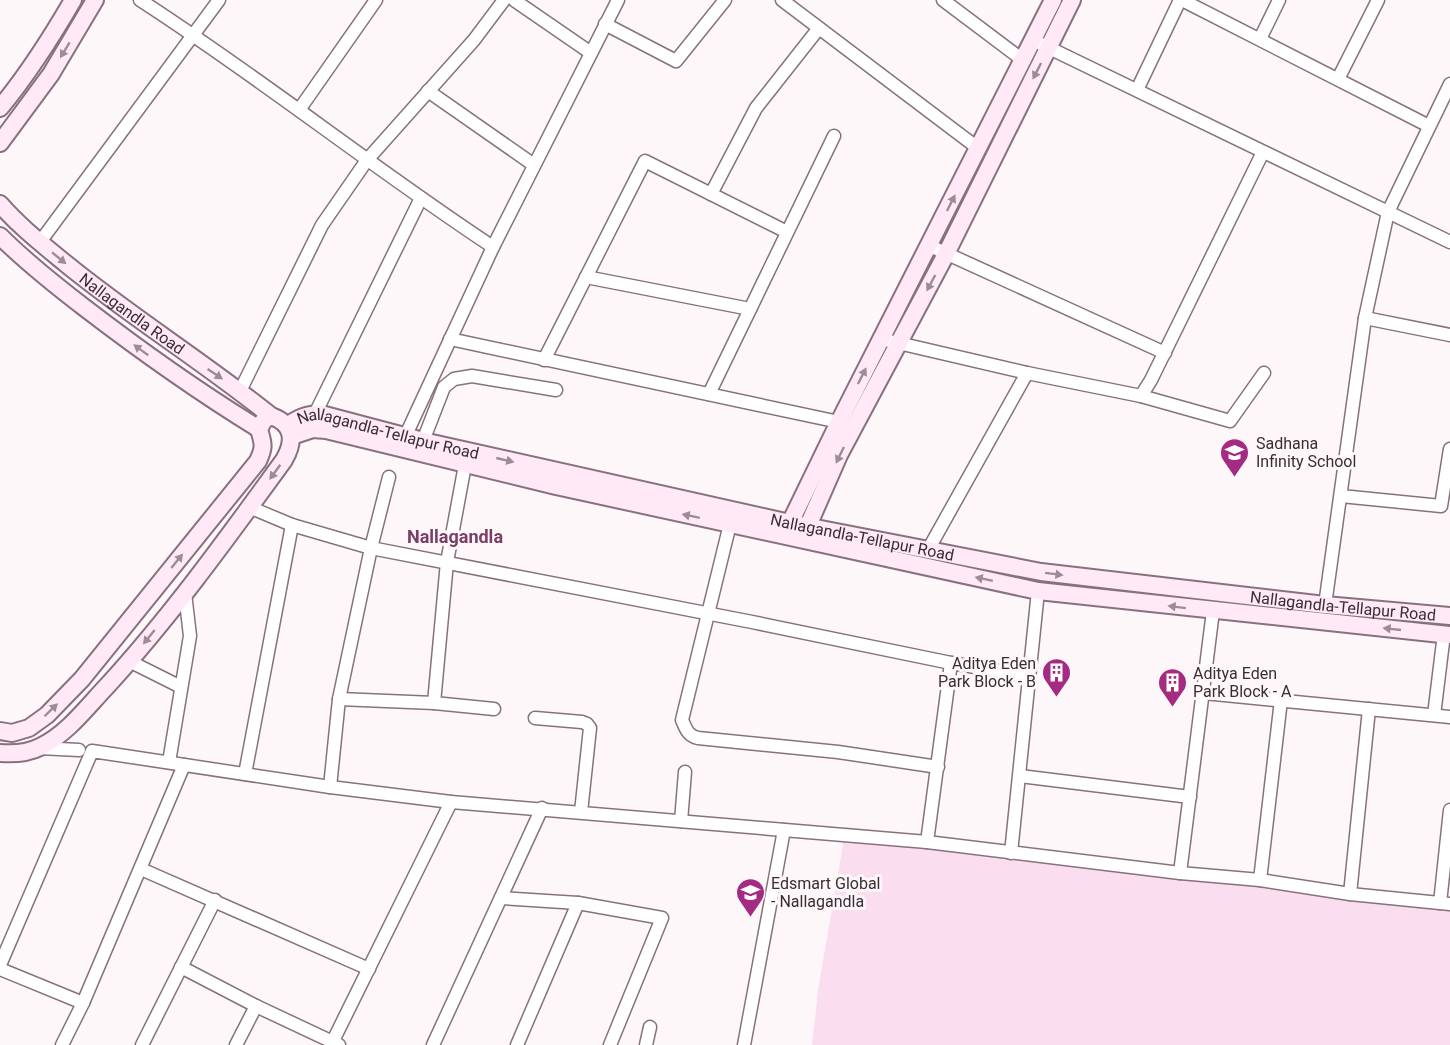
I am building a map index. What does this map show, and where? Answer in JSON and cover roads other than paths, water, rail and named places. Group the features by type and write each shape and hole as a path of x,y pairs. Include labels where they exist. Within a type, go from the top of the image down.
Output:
{"street":[{"path":"0,108 20,84 55,32 73,0"},
{"path":"0,143 51,74 95,0"},
{"path":"140,0 193,34 493,247"},
{"path":"40,242 219,0"},
{"path":"298,110 376,0"},
{"path":"240,391 322,225 368,160 474,40 504,0"},
{"path":"514,0 591,53"},
{"path":"405,437 493,247 618,0"},
{"path":"605,24 676,61 725,0"},
{"path":"782,0 979,149"},
{"path":"943,0 1024,61"},
{"path":"808,526 839,455 946,253 1041,44 1053,0"},
{"path":"790,523 881,339 1024,61 1041,44 1072,0"},
{"path":"1137,90 1181,0 1429,126"},
{"path":"1260,39 1279,0"},
{"path":"1338,79 1378,0"},
{"path":"711,194 756,108 819,28"},
{"path":"1041,44 1450,243"},
{"path":"1325,605 1365,318 1388,212 1450,84"},
{"path":"428,91 534,165"},
{"path":"709,394 834,136"},
{"path":"1141,396 1165,353 1263,152"},
{"path":"544,360 645,161 787,232"},
{"path":"315,414 421,198"},
{"name":"Nallagandla Road","path":"0,204 40,242 108,298 240,391 289,431"},
{"name":"Nallagandla Road","path":"0,236 27,263 106,324 172,372 260,429"},
{"path":"930,246 1165,353"},
{"path":"586,277 750,309"},
{"path":"1365,318 1450,335"},
{"path":"450,339 839,422"},
{"path":"881,339 1027,373 1141,396 1230,421 1264,374"},
{"path":"928,550 1027,373"},
{"path":"423,441 444,387 454,379 472,376 556,390"},
{"name":"Nallagandla-Tellapur Road","path":"289,431 300,417 315,414 730,524 1038,591 1447,635"},
{"path":"0,731 12,733 29,728 47,715 82,679 258,461 264,442 260,429 264,420 271,416"},
{"name":"Nallagandla-Tellapur Road","path":"289,431 326,430 465,465 557,479 1041,572 1325,605 1450,616"},
{"path":"39,748 66,730 129,662 185,592 284,460 292,444 289,431"},
{"path":"1341,496 1446,506 1450,449"},
{"path":"434,704 447,562 465,465"},
{"path":"330,787 339,699 371,548 389,477"},
{"path":"249,507 292,525 371,548 951,663 1029,676"},
{"path":"730,524 682,720 687,732 693,737 838,752 938,767"},
{"path":"245,774 292,525"},
{"path":"1011,853 1038,591"},
{"path":"169,762 190,636 185,592"},
{"path":"1180,873 1213,611"},
{"path":"1434,715 1447,635"},
{"path":"129,662 181,687"},
{"path":"927,842 951,663"},
{"path":"1204,693 1450,717"},
{"path":"339,699 494,709"},
{"path":"1260,880 1281,700"},
{"path":"1350,894 1369,709"},
{"path":"535,718 582,722 587,723 590,728 581,812"},
{"path":"0,753 16,753 39,748 79,750"},
{"path":"83,1003 0,967 93,751 330,787 451,802 927,842 1180,873 1260,880 1350,894 1445,903 1450,810"},
{"path":"62,1045 83,1003 184,765"},
{"path":"681,821 685,772"},
{"path":"1020,776 1190,797"},
{"path":"181,968 334,1044 451,802"},
{"path":"433,1045 542,808"},
{"path":"744,1045 784,830"},
{"path":"141,869 369,969"},
{"path":"501,898 578,903 662,918 610,1045"},
{"path":"142,1045 215,900"},
{"path":"517,1045 578,903"},
{"path":"236,1045 256,1006"},
{"path":"646,1045 650,1027"}],"place":[{"name":"Sadhana Infinity School","path":"1235,478"},
{"name":"Aditya Eden Park Block - B","path":"1057,698"},
{"name":"Aditya Eden Park Block - A","path":"1172,708"},
{"name":"Edsmart Global - Nallagandla","path":"750,918"}],"district":[{"name":"Nallagandla","path":"455,536"}]}
